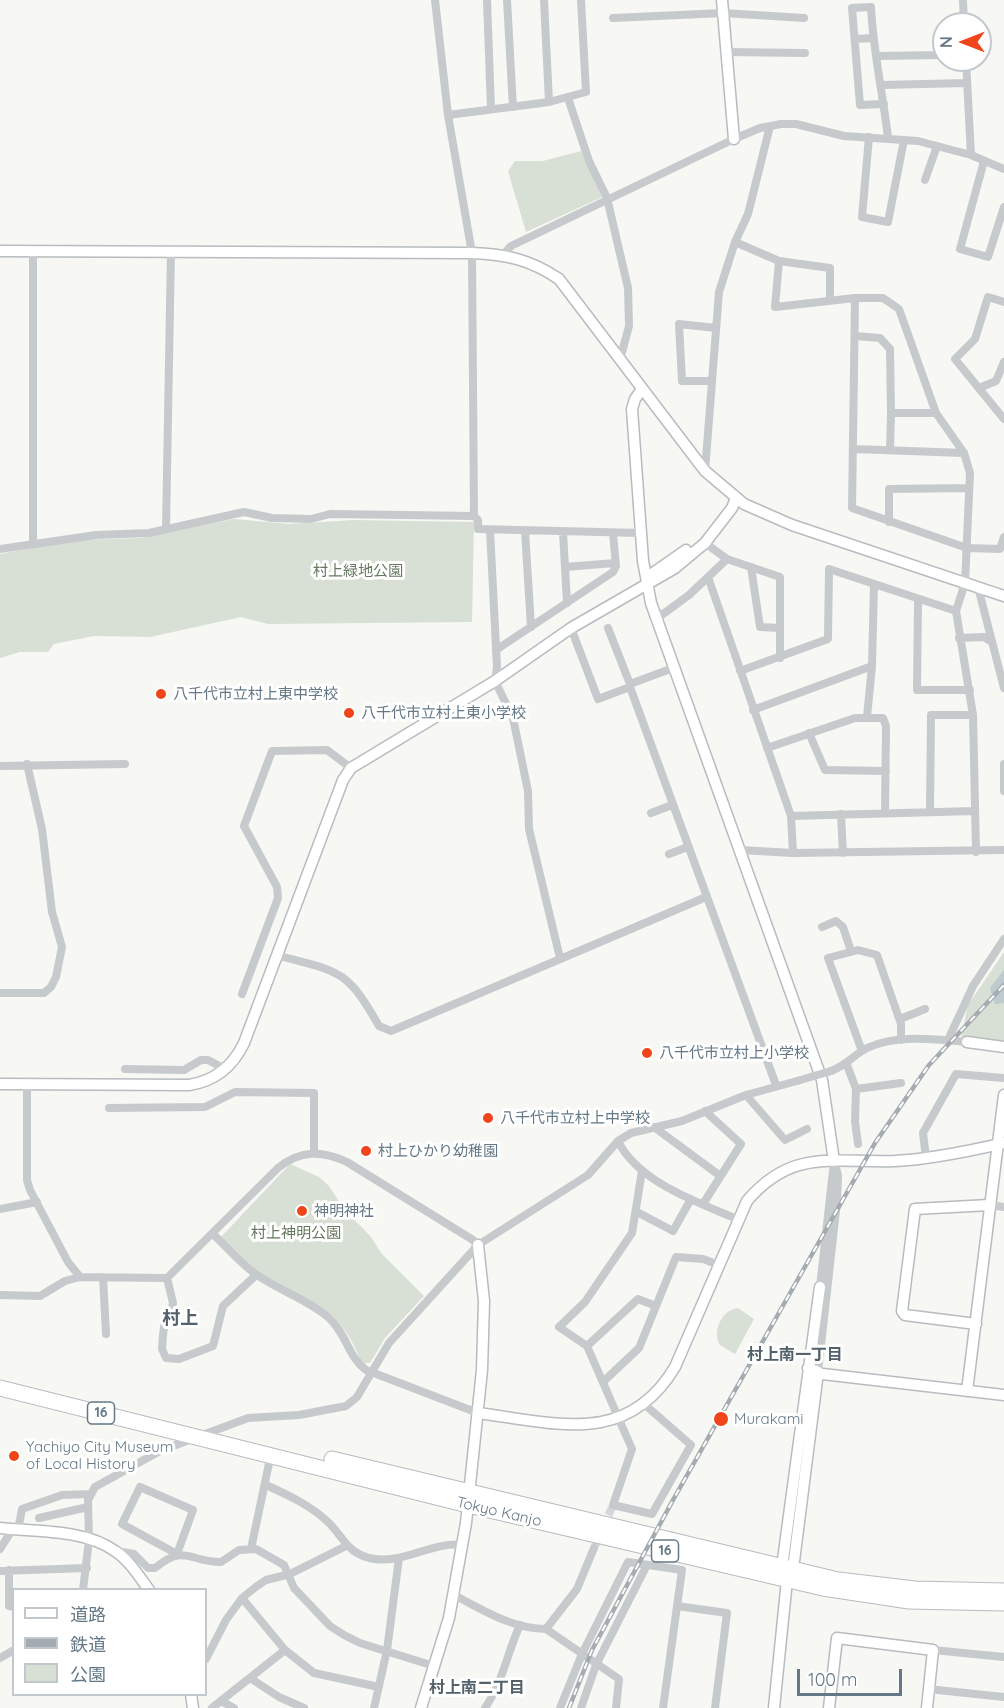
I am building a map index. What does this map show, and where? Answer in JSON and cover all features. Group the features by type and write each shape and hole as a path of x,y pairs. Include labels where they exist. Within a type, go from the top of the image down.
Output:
{"highway":[{"name":"Tokyo Kanjo","path":"0,1379 217,1431 469,1499"},
{"name":"Tokyo Kanjo","path":"0,1388 271,1454 787,1572 891,1587 1004,1591"},
{"name":"Tokyo Kanjo","path":"787,1572 855,1594 909,1601 1004,1603"}],"street":[{"path":"435,0 448,115 472,253 474,516 478,520 478,529 640,533"},
{"path":"487,0 492,109"},
{"path":"507,0 513,107"},
{"path":"544,0 549,102"},
{"path":"448,115 549,102 586,92 581,0"},
{"path":"722,0 734,140"},
{"path":"884,104 860,105 852,8 871,7 873,38 884,104 888,138"},
{"path":"613,18 723,13 804,18"},
{"path":"855,39 873,38"},
{"path":"725,52 805,52"},
{"path":"876,56 932,55"},
{"path":"967,72 971,155"},
{"path":"881,85 967,83"},
{"path":"568,98 589,161 607,198 628,288 629,327 620,360"},
{"path":"504,254 511,246 607,198 770,126 796,124 844,136 888,138 937,146 971,155 1004,169"},
{"path":"705,471 719,292 735,242 748,214 770,126"},
{"path":"869,137 862,217 888,222 904,140"},
{"path":"925,180 937,146"},
{"path":"984,161 960,249 988,257 1004,207"},
{"path":"735,242 779,261 831,268 830,300"},
{"path":"0,251 472,253 504,254 542,267 559,279 705,471 736,498 757,511 792,525 1004,596"},
{"path":"33,251 33,544"},
{"path":"166,528 171,251"},
{"path":"779,261 775,307 830,300 883,298 899,309 936,413 964,453 970,473 965,583 956,611 973,715 975,852"},
{"path":"1004,302 988,297 975,339 955,359 1004,419"},
{"path":"855,298 852,508 966,548 1000,549 1004,537"},
{"path":"712,381 682,381 679,324 716,328"},
{"path":"855,336 876,337 888,345 891,357 890,450"},
{"path":"979,388 996,381 1004,362"},
{"path":"642,389 632,409 640,533 646,583 655,620 822,1080 837,1175 837,1202 811,1372"},
{"path":"891,412 936,413"},
{"path":"853,449 964,453"},
{"path":"889,522 889,489 969,489"},
{"path":"0,1084 189,1085 209,1080 225,1069 236,1059 244,1043 343,780 351,768 495,681 571,628 646,583 657,580 705,543 732,508 736,498"},
{"path":"646,583 653,573 691,546 726,504 736,498"},
{"path":"0,549 96,535 149,533 244,512 272,519 311,519 330,514 474,516"},
{"path":"490,530 496,650 495,681 513,718 528,791 529,829 560,958"},
{"path":"525,531 531,627"},
{"path":"563,532 567,603"},
{"path":"496,650 613,572 615,563 613,533"},
{"path":"705,543 727,559 780,577 780,658"},
{"path":"655,620 662,617 727,559"},
{"path":"565,567 615,563"},
{"path":"751,567 760,627 780,628"},
{"path":"740,671 828,639 829,568 956,611"},
{"path":"708,577 791,816 792,853"},
{"path":"867,717 872,666 874,584"},
{"path":"978,587 992,642 1002,663 1004,688"},
{"path":"918,599 916,690 970,690"},
{"path":"571,628 598,699 630,687 776,1085"},
{"path":"608,628 630,684 673,668"},
{"path":"959,638 984,637 992,642"},
{"path":"753,710 872,666"},
{"path":"625,689 621,679 626,674"},
{"path":"930,812 931,715 973,715"},
{"path":"767,748 843,721 867,717 883,718 885,721 885,812"},
{"path":"809,733 825,770 886,771"},
{"path":"242,994 278,898 277,887 244,826 272,751 327,750 351,768"},
{"path":"0,993 44,993 56,977 62,947 52,912 42,829 27,764"},
{"path":"0,766 126,764"},
{"path":"1003,786 1004,764"},
{"path":"651,813 672,805"},
{"path":"791,816 975,811"},
{"path":"841,814 843,853"},
{"path":"669,854 688,848"},
{"path":"740,850 792,853 1004,850"},
{"path":"276,956 346,977 362,996 379,1026 391,1031 706,897"},
{"path":"822,927 836,921 843,927 851,951"},
{"path":"948,1040 973,986 1004,939"},
{"path":"862,1051 828,958 851,951 877,955 900,1018 901,1040"},
{"path":"900,1018 925,1009"},
{"path":"83,1588 89,1540 88,1507 91,1494 102,1482 160,1451 255,1417 339,1409 357,1397 389,1343 478,1245 588,1175 618,1141 631,1133 682,1121 746,1095 831,1071 847,1065 862,1051 901,1040 948,1040 1004,1047"},
{"path":"125,1069 184,1070 201,1060 208,1060 225,1069"},
{"path":"847,1065 856,1089 855,1121 858,1144"},
{"path":"926,1158 923,1133 956,1074 1004,1078"},
{"path":"856,1089 901,1083"},
{"path":"27,1084 27,1180 68,1262 80,1277"},
{"path":"109,1108 205,1107 235,1092 314,1093 314,1153"},
{"path":"746,1095 785,1140 807,1129"},
{"path":"967,1391 989,1205 1001,1144 1004,1095"},
{"path":"703,1204 719,1175 741,1144 705,1111"},
{"path":"654,1127 719,1175"},
{"path":"618,1141 625,1155 642,1171 691,1199 738,1219"},
{"path":"213,1234 256,1275 306,1301 328,1317 343,1332 357,1361 371,1372 478,1413 569,1425 596,1424 620,1418 644,1404 665,1384 675,1367 738,1219 747,1201 762,1183 781,1170 796,1165 834,1161 926,1158 1001,1144"},
{"path":"0,1295 40,1296 65,1281 80,1277 167,1278 278,1168 295,1156 314,1153 347,1162 474,1240 480,1252 484,1326 478,1413 464,1545 454,1595 421,1708"},
{"path":"774,1708 787,1572 834,1161"},
{"path":"642,1171 632,1233 585,1302 559,1327 587,1346 632,1449 613,1505 652,1514 691,1445 644,1404"},
{"path":"637,1212 673,1231 691,1199"},
{"path":"0,1209 37,1203"},
{"path":"975,1324 905,1316 903,1311 915,1209 989,1205 1004,1207"},
{"path":"604,1381 639,1348 676,1257 703,1259 719,1265"},
{"path":"167,1278 173,1303 171,1313 165,1320 162,1349 166,1358 174,1360 213,1346 223,1306 256,1275"},
{"path":"103,1277 106,1334"},
{"path":"587,1346 638,1299 656,1306"},
{"path":"811,1372 1004,1395"},
{"path":"250,1549 266,1485 271,1454"},
{"path":"266,1485 315,1512 329,1523 346,1546 369,1558 399,1558 434,1548 464,1545"},
{"path":"177,1554 193,1510 140,1487 122,1524 177,1554 221,1562 239,1550 250,1549 284,1565 290,1574 294,1588 330,1626 360,1643 434,1666"},
{"path":"0,1549 15,1530 22,1509 62,1495 91,1494"},
{"path":"39,1518 88,1507"},
{"path":"0,1528 89,1540 115,1551 134,1554 148,1568 155,1569 170,1556 177,1554"},
{"path":"207,1657 226,1620 242,1598 266,1580 290,1574 346,1546"},
{"path":"546,1629 577,1589 594,1548"},
{"path":"115,1551 147,1588"},
{"path":"374,1708 387,1650 399,1558"},
{"path":"560,1708 582,1654 628,1562 682,1570 663,1708"},
{"path":"581,1708 596,1665 647,1565"},
{"path":"0,1571 87,1568"},
{"path":"9,1570 9,1606 12,1607"},
{"path":"454,1595 520,1625 546,1629 582,1654 619,1680 616,1708"},
{"path":"242,1598 285,1650 314,1673 379,1687"},
{"path":"677,1606 728,1613 715,1708"},
{"path":"485,1708 503,1675 509,1648 520,1625"},
{"path":"829,1708 837,1638 1004,1657"},
{"path":"212,1708 285,1650"},
{"path":"927,1708 933,1650"},
{"path":"250,1678 279,1697 304,1708"},
{"path":"928,1689 1004,1697"},
{"path":"221,1701 234,1708"}],"green space":[{"path":"581,151 602,197 526,232 508,171 515,161 543,161"},
{"name":"村上緑地公園","path":"234,519 289,524 353,520 474,522 472,622 268,624 241,617 150,637 94,636 54,644 48,652 20,652 0,658 0,554 75,540 141,538"},
{"path":"1004,952 1004,1043 961,1037 968,1005"},
{"name":"村上神明公園","path":"290,1164 319,1177 329,1186 343,1208 371,1237 381,1253 424,1296 385,1338 370,1363 362,1363 353,1343 334,1317 266,1277 221,1237"},
{"path":"738,1308 754,1319 735,1354 720,1345 717,1334 723,1317"}],"shaded area":[{"path":"1004,970 1004,1003 995,1004 990,988"}],"tunnel":[{"path":"594,1548 613,1505"}],"railway":[{"path":"569,1708 592,1650 673,1500 875,1143 929,1065 1004,985"}],"place":[{"name":"八千代市立村上東中学校","path":"161,694"},
{"name":"八千代市立村上東小学校","path":"349,713"},
{"name":"八千代市立村上小学校","path":"647,1053"},
{"name":"八千代市立村上中学校","path":"488,1118"},
{"name":"村上ひかり幼稚園","path":"366,1151"},
{"name":"神明神社","path":"302,1211"},
{"name":"Murakami","path":"721,1419"},
{"name":"Yachiyo City Museum of Local History","path":"14,1456"}],"district":[{"name":"村上","path":"180,1319"},
{"name":"村上南一丁目","path":"795,1355"},
{"name":"村上南二丁目","path":"477,1688"}]}
